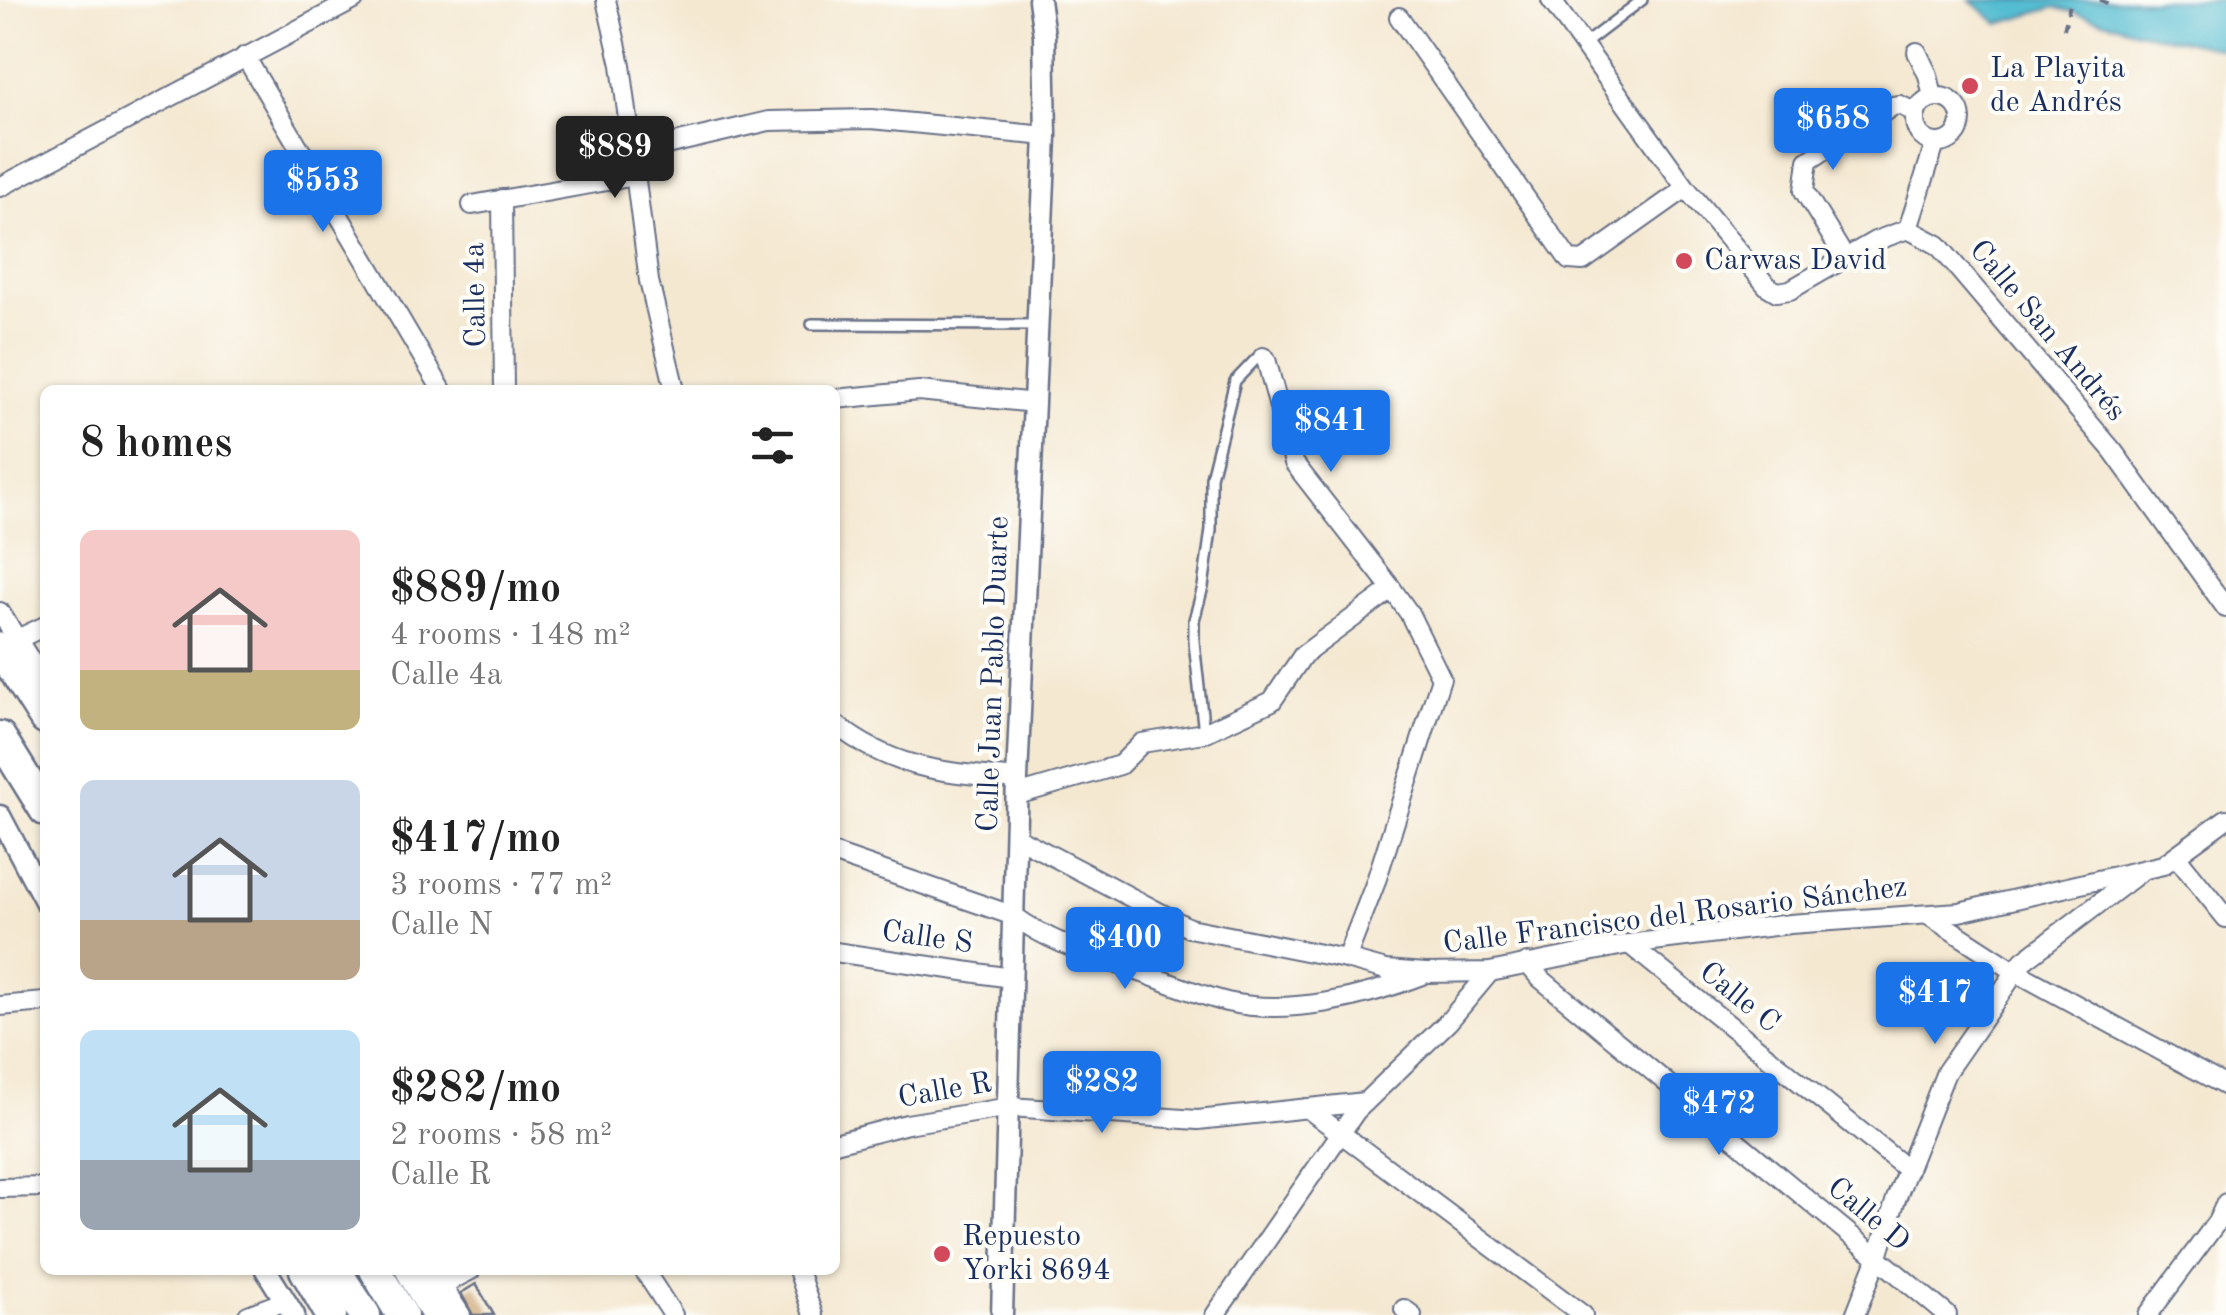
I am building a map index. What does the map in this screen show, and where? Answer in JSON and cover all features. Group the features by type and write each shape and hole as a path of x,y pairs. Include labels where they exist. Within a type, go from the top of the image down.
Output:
{"highway":[{"path":"6,645 40,710"},
{"path":"0,737 40,802"},
{"path":"308,1275 331,1315"},
{"path":"338,1275 363,1312"}],"street":[{"path":"0,187 354,0"},
{"path":"606,0 621,66 650,281 674,385"},
{"name":"Calle Juan Pablo Duarte","path":"1030,0 1044,35"},
{"name":"Calle Juan Pablo Duarte","path":"1002,1315 1017,787 1046,136 1040,0"},
{"path":"1551,0 1686,188 1767,286 1777,292 1790,290 1875,241 1908,229 1935,144"},
{"path":"1400,17 1570,260 1582,261 1686,188"},
{"path":"1917,52 1933,97"},
{"path":"245,56 439,385"},
{"path":"1948,99 1962,116 1956,136 1935,144 1927,141 1916,130 1916,113 1926,100 1948,99"},
{"path":"1846,258 1804,191 1808,162 1893,106 1916,113"},
{"path":"632,152 751,123 781,120 871,119 1046,136"},
{"path":"472,205 635,176"},
{"name":"Calle 4a","path":"502,198 504,385"},
{"name":"Calle San Andrés","path":"1908,229 1938,244 2113,451 2226,608"},
{"path":"1263,357 1283,413 1294,462 1392,589 1442,684 1346,959"},
{"path":"840,398 920,391 1035,404"},
{"path":"840,728 860,743 924,770 1017,787 1120,764 1142,743 1204,733 1272,701 1303,655 1392,589"},
{"path":"0,612 6,645 40,678"},
{"path":"6,645 40,628"},
{"path":"0,816 40,892"},
{"name":"Calle Francisco del Rosario Sánchez","path":"1018,838 1188,928 1386,970 1490,972 1629,944 1790,924 1959,912 2163,865 2226,818"},
{"path":"840,856 1014,916 1036,932 1089,955 1228,1002 1264,1006 1336,1001 1375,994 1426,973"},
{"path":"2176,856 2226,918"},
{"path":"1855,1315 1946,1072 2022,961 2143,870"},
{"path":"1928,914 2016,972 2226,1086"},
{"name":"Calle C","path":"1629,944 1908,1170"},
{"name":"Calle S","path":"840,953 1011,978"},
{"name":"Calle D","path":"1527,962 1540,978 1946,1315"},
{"path":"1215,1315 1365,1102 1470,999 1490,972"},
{"path":"0,1006 40,1002"},
{"name":"Calle R","path":"840,1142 907,1124 1010,1107 1198,1120 1365,1102"},
{"path":"1307,1108 1583,1315"},
{"path":"0,1188 40,1187"},
{"path":"2158,1312 2226,1203"},
{"path":"248,1315 289,1308 269,1275"},
{"path":"462,1275 437,1290 462,1315"},
{"path":"647,1275 673,1315"},
{"path":"800,1275 813,1315"}],"lane":[{"path":"1583,45 1642,0"},
{"path":"812,324 1038,325"},
{"path":"1204,733 1194,620 1208,556 1210,477 1235,381 1263,357"}],"path":[{"path":"2064,29 2071,0"},
{"path":"2100,0 2114,6"}],"water":[{"path":"1970,0 2226,0 2226,50 2137,31 2055,7 1999,24"}],"building":[{"path":"476,1284 494,1315 473,1315 461,1293"}],"place":[{"name":"La Playita de Andrés","path":"1970,86"},
{"name":"Carwas David","path":"1684,261"},
{"name":"Repuesto Yorki 8694","path":"942,1254"}]}
